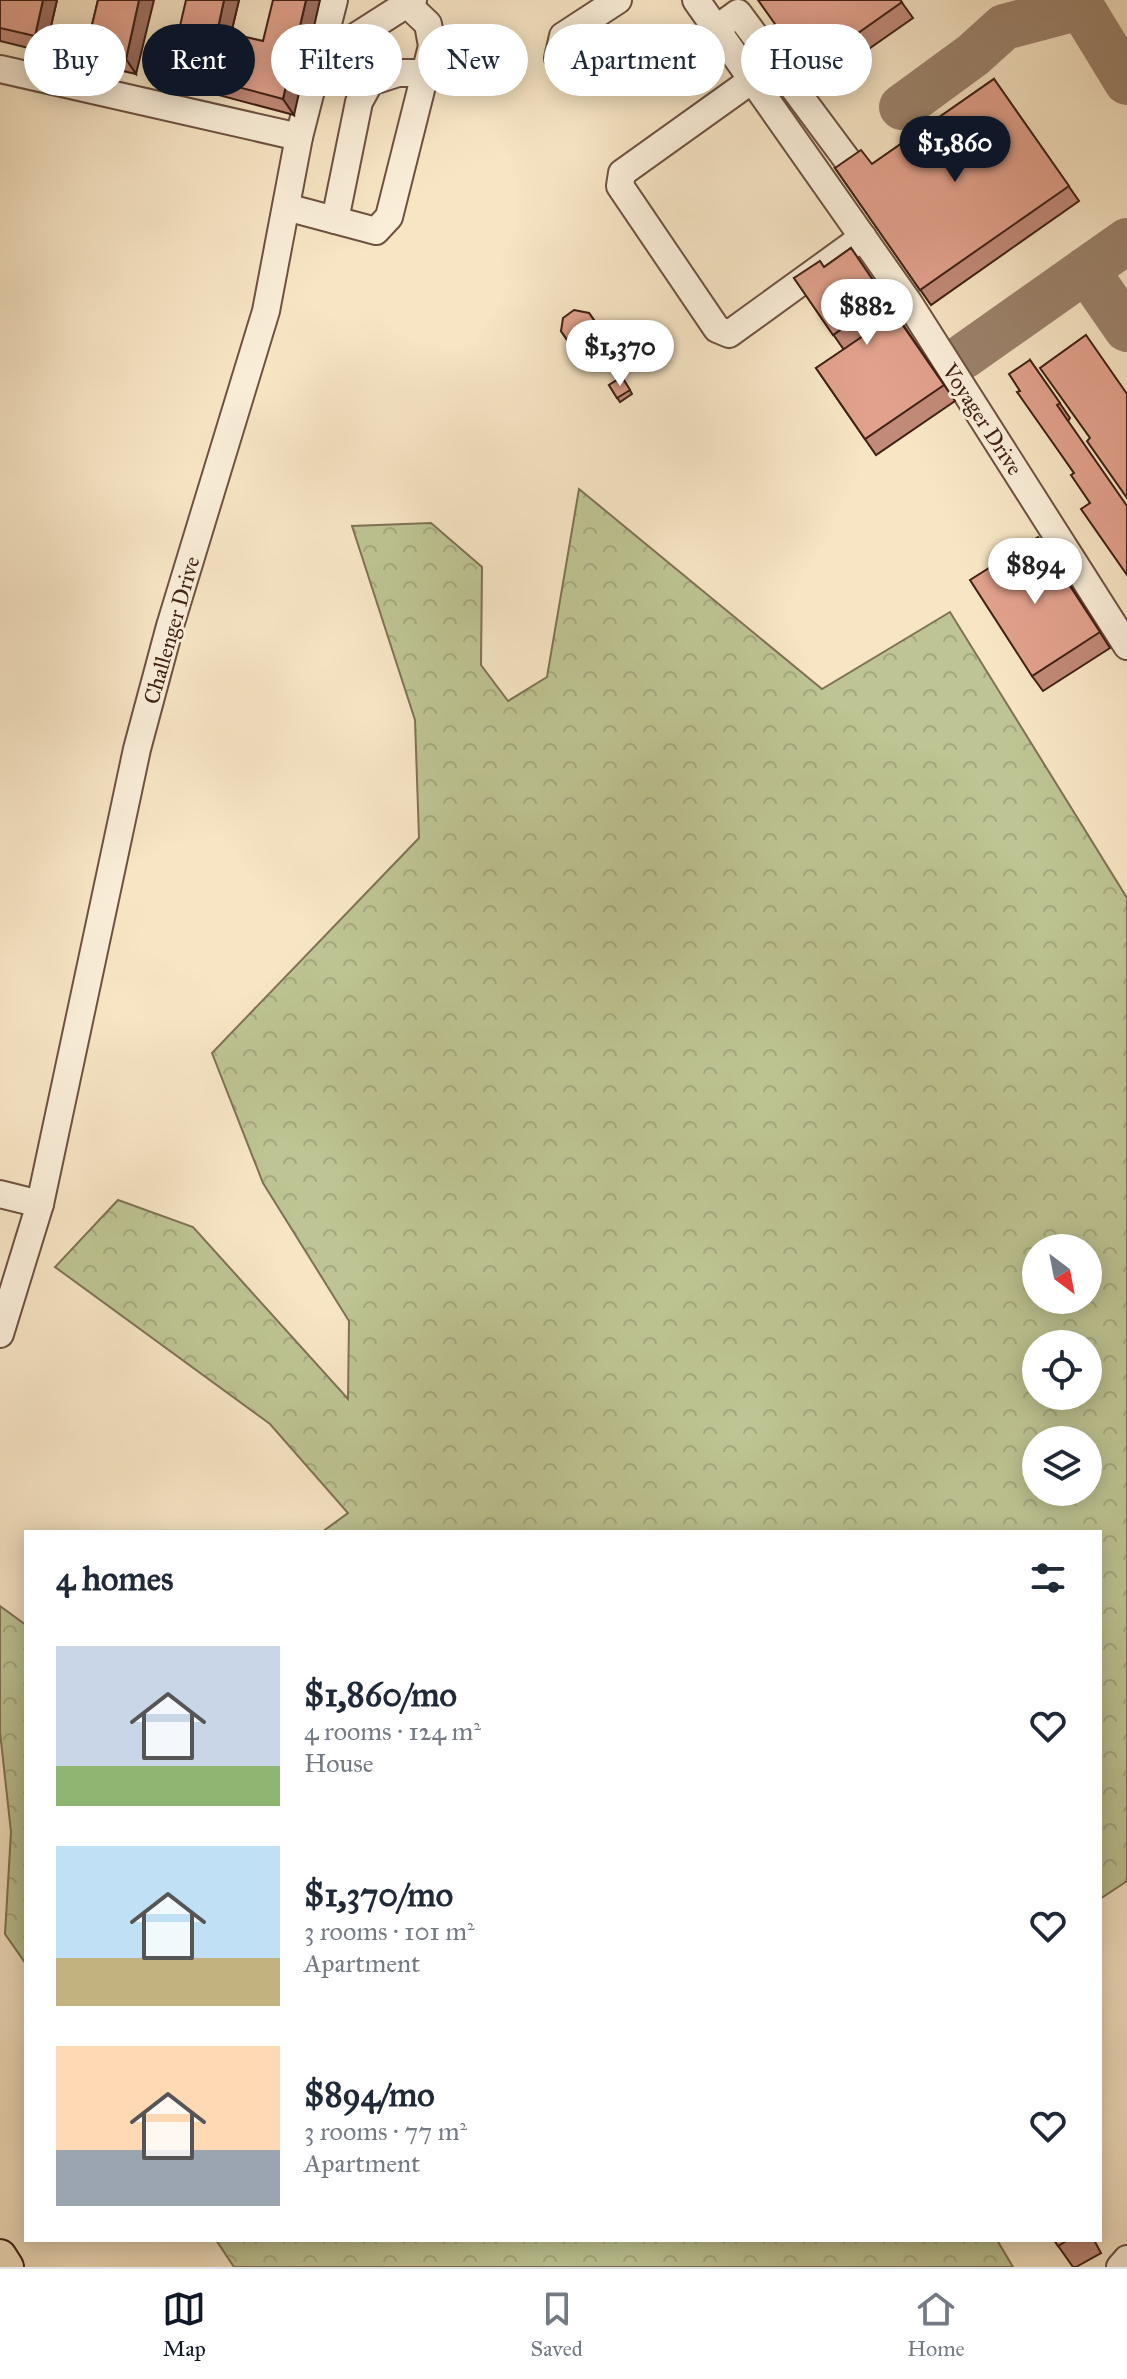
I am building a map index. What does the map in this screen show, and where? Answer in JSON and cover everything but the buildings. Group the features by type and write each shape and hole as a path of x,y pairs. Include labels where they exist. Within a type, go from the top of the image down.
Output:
{"main road":[{"path":"0,2256 7,2267"}],"street":[{"name":"Challenger Drive","path":"328,24 334,0"},
{"path":"581,24 618,0"},
{"name":"Voyager Drive","path":"696,0 713,24"},
{"path":"375,24 410,2 428,24"},
{"path":"723,24 738,13 848,161"},
{"name":"Voyager Drive","path":"725,42 741,64"},
{"path":"0,69 299,137"},
{"path":"335,220 359,102 370,82 398,73 418,73"},
{"path":"741,88 622,173 620,186 717,329 729,334 863,237"},
{"name":"Challenger Drive","path":"0,1334 40,1204 137,749 170,626 266,311 310,96"},
{"path":"286,207 376,231 389,217 419,96"},
{"name":"Voyager Drive","path":"763,96 909,303 1127,646"},
{"path":"779,118 803,100"},
{"path":"0,1194 40,1204"},
{"path":"1120,2267 1127,2259"}],"green space":[{"path":"579,489 822,689 950,612 1127,898 1127,1881 1102,1898 1102,1530 325,1530 348,1513 270,1424 55,1267 118,1200 193,1227 348,1399 349,1321 263,1183 212,1053 419,838 415,720 352,526 431,523 482,567 481,665 508,701 547,677"},
{"path":"0,1606 24,1624 24,1961 5,1934 11,1832 0,1732"},
{"path":"217,2242 998,2242 1013,2267 234,2267"}],"taxiway":[{"path":"1077,0 1127,82"},
{"path":"902,107 973,55 1004,27 1080,7"},
{"path":"964,356 1127,241"},
{"path":"1086,270 1127,329"}]}
